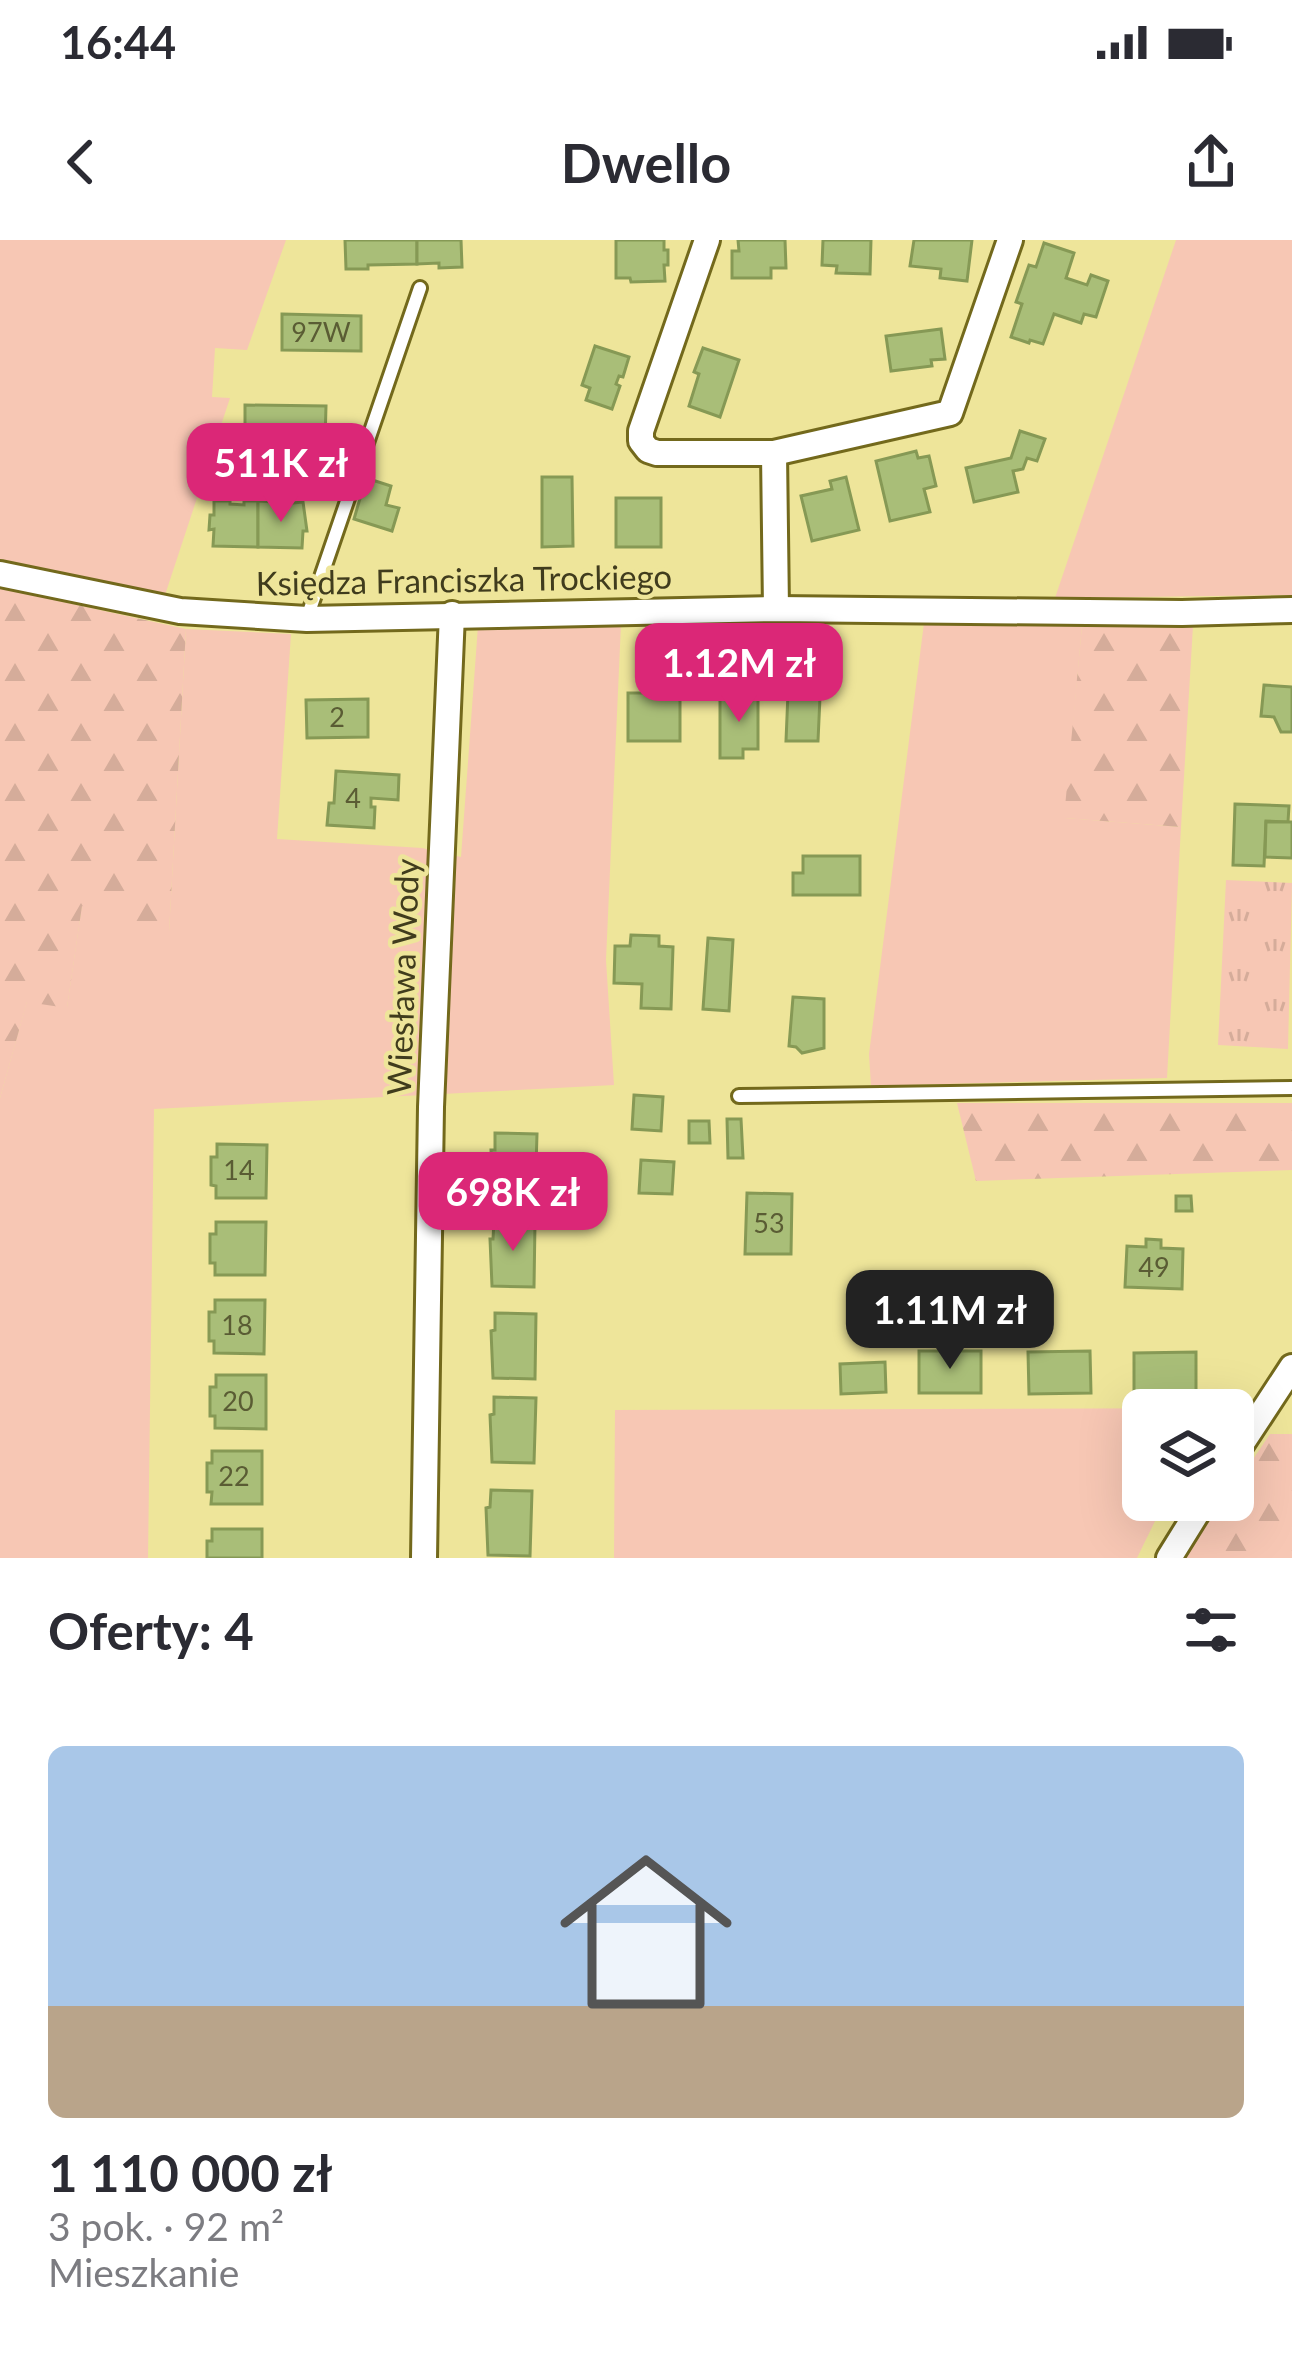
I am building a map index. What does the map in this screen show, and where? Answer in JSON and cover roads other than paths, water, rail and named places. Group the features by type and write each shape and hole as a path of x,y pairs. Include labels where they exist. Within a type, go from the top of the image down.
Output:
{"street":[{"path":"707,240 641,431 640,441 657,453 774,453 950,413 1010,240"},
{"path":"774,453 776,609"},
{"name":"Księdza Franciszka Trockiego","path":"0,574 180,611 307,619 776,609 1292,610"},
{"name":"Wiesława Wody","path":"424,1558 433,1021 452,614"},
{"path":"1254,1425 1292,1367"},
{"path":"1169,1558 1192,1521"}],"lane":[{"path":"307,619 420,288"},
{"path":"739,1096 1292,1088"}]}
